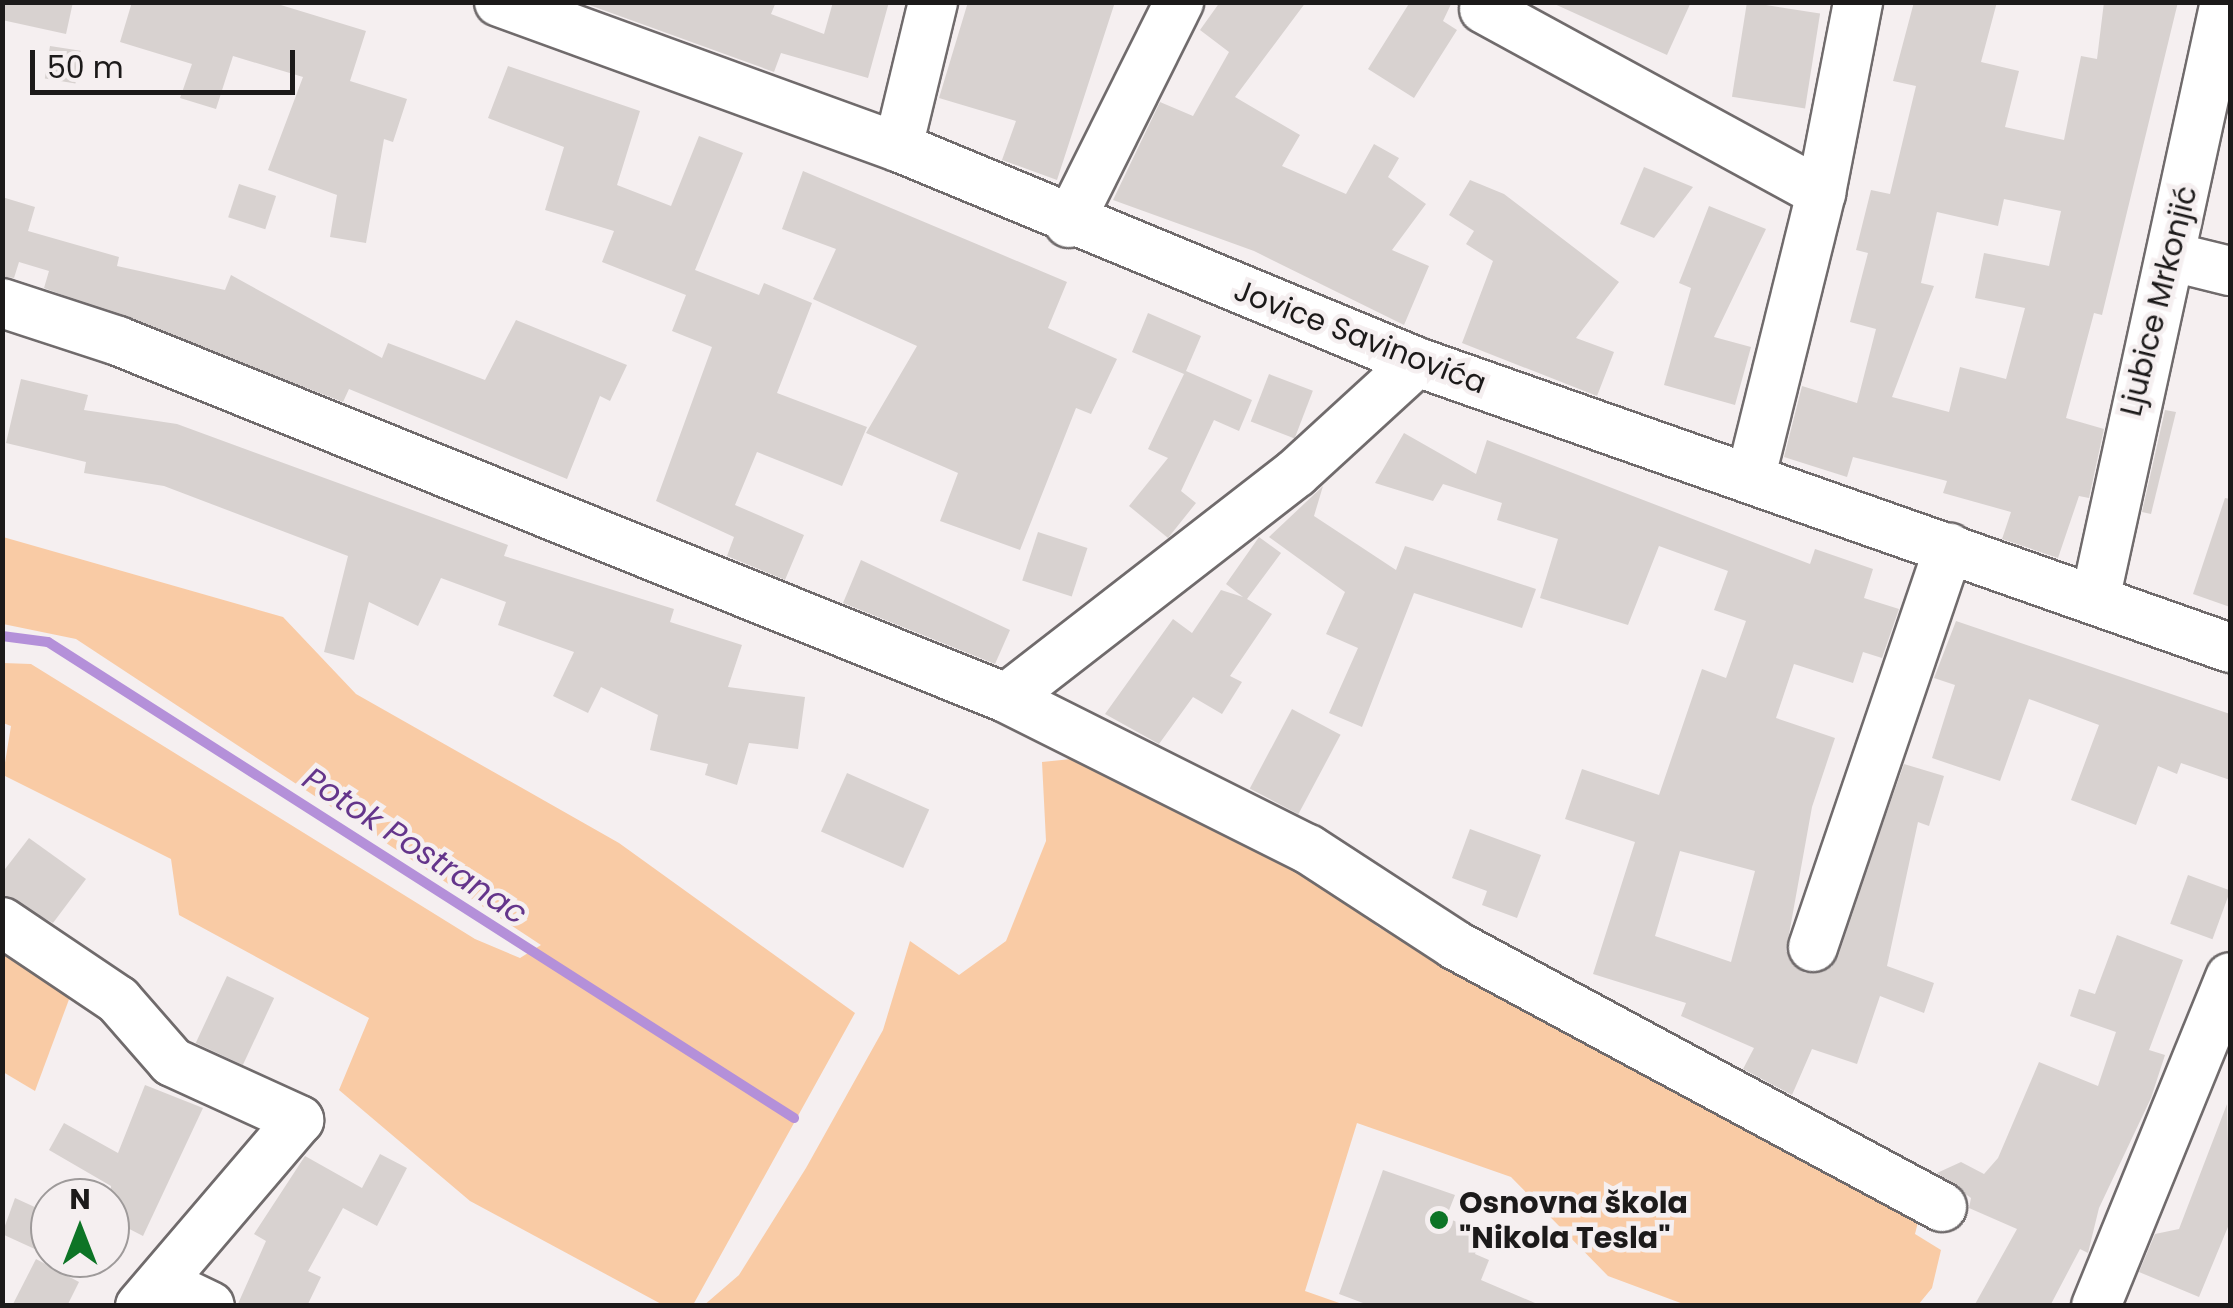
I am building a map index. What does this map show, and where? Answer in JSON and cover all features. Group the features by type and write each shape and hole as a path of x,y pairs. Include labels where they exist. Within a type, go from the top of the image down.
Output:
{"street":[{"name":"Jovice Savinovića","path":"499,2 898,146 1069,223 1417,362 1752,476 2230,648"},
{"path":"898,146 933,2"},
{"path":"1069,223 1179,2"},
{"path":"1752,476 1821,193 1858,2"},
{"name":"Ljubice Mrkonjić","path":"2095,600 2173,257 2224,2"},
{"path":"1484,9 1821,193"},
{"path":"2173,257 2230,271"},
{"path":"2,303 118,340 1006,698 1308,849 1455,945 1942,1207"},
{"path":"1006,698 1296,473 1417,362"},
{"path":"1813,947 1949,547"},
{"path":"2,922 118,1000 172,1062 300,1120 151,1294 210,1306"},
{"path":"2096,1306 2230,977"}],"shaded area":[{"path":"3,537 283,617 356,694 619,843 855,1013 693,1305 663,1305 470,1201 339,1090 369,1018 179,915 171,859 3,775 11,726 3,723 3,663 31,664 475,939 520,958 541,945 76,639 3,624"},
{"path":"1091,757 1302,866 1378,927 1919,1218 1915,1234 1941,1250 1932,1288 1918,1305 1686,1305 1608,1276 1511,1177 1357,1123 1305,1291 1345,1305 703,1306 739,1275 806,1168 883,1030 910,941 959,975 1006,941 1046,841 1042,762"},
{"path":"2,952 71,994 35,1091 3,1072"}],"building":[{"path":"2,2 73,2 66,34 2,20"},
{"path":"132,2 271,2 366,31 350,81 407,99 393,142 384,139 366,243 330,237 337,195 268,170 303,77 233,56 216,109 180,98 192,64 120,42"},
{"path":"581,2 776,2 771,14 824,34 833,2 889,2 868,78 781,53 774,72"},
{"path":"968,2 1115,2 1057,180 1002,160 1016,121 939,98"},
{"path":"1220,2 1306,2 1235,97 1300,135 1282,166 1346,194 1374,144 1399,158 1388,177 1426,204 1392,250 1429,266 1404,325 1254,251 1113,200 1160,102 1193,116 1229,52 1200,30"},
{"path":"1410,2 1452,2 1443,21 1457,30 1414,98 1368,69"},
{"path":"1550,2 1691,2 1667,55"},
{"path":"1747,2 1820,14 1805,108 1732,97"},
{"path":"1914,2 1997,2 1981,62 2019,71 2005,127 2064,140 2081,56 2097,59 2104,2 2178,2 2102,315 2094,313 2066,418 2104,429 2089,498 2079,496 2058,558 2002,539 2011,512 1943,493 1947,481 1853,457 1847,477 1784,457 1802,386 1857,403 1876,329 1850,322 1868,253 1856,250 1871,190 1890,194 1916,86 1893,81","holes":["2004,199 2061,211 2049,266 1984,253 1975,298 2025,308 2006,379 1960,367 1949,412 1892,397 1934,286 1921,283 1937,212 1998,226"]},
{"path":"50,46 81,51 75,83 45,79"},
{"path":"508,66 640,111 617,185 671,206 699,136 743,153 695,270 759,295 764,283 812,303 777,393 867,427 842,486 757,452 735,505 804,535 785,580 727,556 734,537 656,501 712,347 672,331 686,295 602,262 614,231 545,210 564,147 488,118"},
{"path":"1644,167 1693,187 1654,238 1620,224"},
{"path":"803,171 1067,282 1048,328 1117,359 1091,414 1076,408 1020,550 940,521 958,473 866,433 917,346 813,299 836,249 782,229"},
{"path":"1470,180 1504,194 1619,282 1576,338 1614,352 1597,396 1462,343 1493,261 1466,244 1474,231 1449,215"},
{"path":"239,184 276,196 265,229 228,217"},
{"path":"2,197 35,207 28,231 119,257 117,266 225,290 231,275 382,358 388,343 485,380 516,320 627,365 610,401 600,396 567,479 349,389 343,402 44,288 49,271 19,262 14,278 2,276"},
{"path":"1709,206 1766,229 1714,337 1751,347 1735,405 1664,385 1691,288 1679,283"},
{"path":"1148,313 1201,336 1186,371 1252,400 1239,431 1214,420 1181,491 1196,503 1168,538 1129,506 1168,458 1148,449 1184,374 1132,352"},
{"path":"1269,374 1313,391 1295,438 1251,422"},
{"path":"21,379 88,395 84,410 177,424 508,545 504,556 674,609 670,622 742,645 728,687 805,697 798,749 749,743 737,785 705,775 708,764 650,750 658,715 601,687 588,713 553,696 574,652 498,625 506,602 441,578 418,626 369,602 354,660 324,652 348,556 164,486 84,473 86,462 6,443"},
{"path":"2165,410 2176,412 2151,514 2142,512"},
{"path":"1404,433 1476,474 1487,440 1810,564 1815,549 1873,569 1864,598 1899,609 1882,658 1863,652 1853,683 1794,664 1776,718 1835,738 1812,807 1786,951 1805,973 1832,967 1904,764 1944,776 1929,826 1918,822 1887,966 1934,983 1924,1013 1880,996 1857,1064 1812,1049 1792,1095 1743,1069 1754,1048 1681,1016 1686,1003 1593,974 1635,842 1565,819 1582,769 1659,795 1702,669 1726,678 1746,621 1714,610 1728,571 1659,546 1628,625 1540,598 1558,539 1497,520 1502,503 1443,484 1433,501 1375,483","holes":["1680,851 1755,871 1731,962 1655,936"]},
{"path":"1323,486 1314,516 1396,570 1405,546 1536,589 1522,628 1414,593 1362,727 1329,713 1358,648 1326,634 1345,592 1269,537"},
{"path":"2225,498 2230,499 2230,607 2193,594"},
{"path":"1038,532 1087,548 1072,597 1022,581"},
{"path":"1259,537 1281,553 1247,599 1272,614 1230,676 1242,682 1222,714 1193,697 1159,744 1105,714 1173,619 1192,633 1221,590 1243,597 1226,584"},
{"path":"861,560 1010,630 995,664 843,603"},
{"path":"1956,621 2230,714 2230,780 2181,763 2177,774 2158,766 2136,825 2071,800 2099,725 2029,699 2000,781 1932,758 1955,685 1934,678"},
{"path":"1292,709 1341,735 1298,814 1250,788"},
{"path":"847,773 929,810 903,868 821,831"},
{"path":"1470,829 1541,855 1517,918 1482,905 1487,891 1452,878"},
{"path":"29,838 86,879 53,923 2,895 2,873"},
{"path":"2188,875 2230,890 2213,939 2170,924"},
{"path":"2117,935 2183,960 2149,1050 2165,1055 2151,1098 2099,1208 2088,1253 2080,1249 2050,1306 1974,1306 2017,1229 1969,1208 1971,1198 1937,1173 1961,1162 1984,1174 1998,1158 2039,1062 2098,1086 2116,1032 2070,1016 2079,989 2095,994"},
{"path":"227,976 274,998 243,1065 196,1043"},
{"path":"145,1085 203,1108 143,1236 130,1229 130,1178 97,1178 49,1150 64,1123 118,1153"},
{"path":"2227,1104 2230,1222 2199,1297 2139,1272 2155,1234 2179,1229"},
{"path":"380,1154 407,1168 377,1226 343,1208 308,1271 321,1277 307,1306 237,1306 266,1241 254,1234 305,1156 362,1188"},
{"path":"1383,1170 1455,1195 1446,1218 1483,1231 1475,1254 1489,1260 1481,1280 1542,1306 1371,1306 1339,1294"},
{"path":"15,1198 30,1205 30,1247 2,1234"},
{"path":"30,1271 30,1278 72,1278 79,1282 67,1306 12,1306"}],"waterway":[{"name":"Potok Postranac","path":"2,636 48,642 794,1118"}],"place":[{"name":"Osnovna škola \"Nikola Tesla\"","path":"1439,1220"}]}
